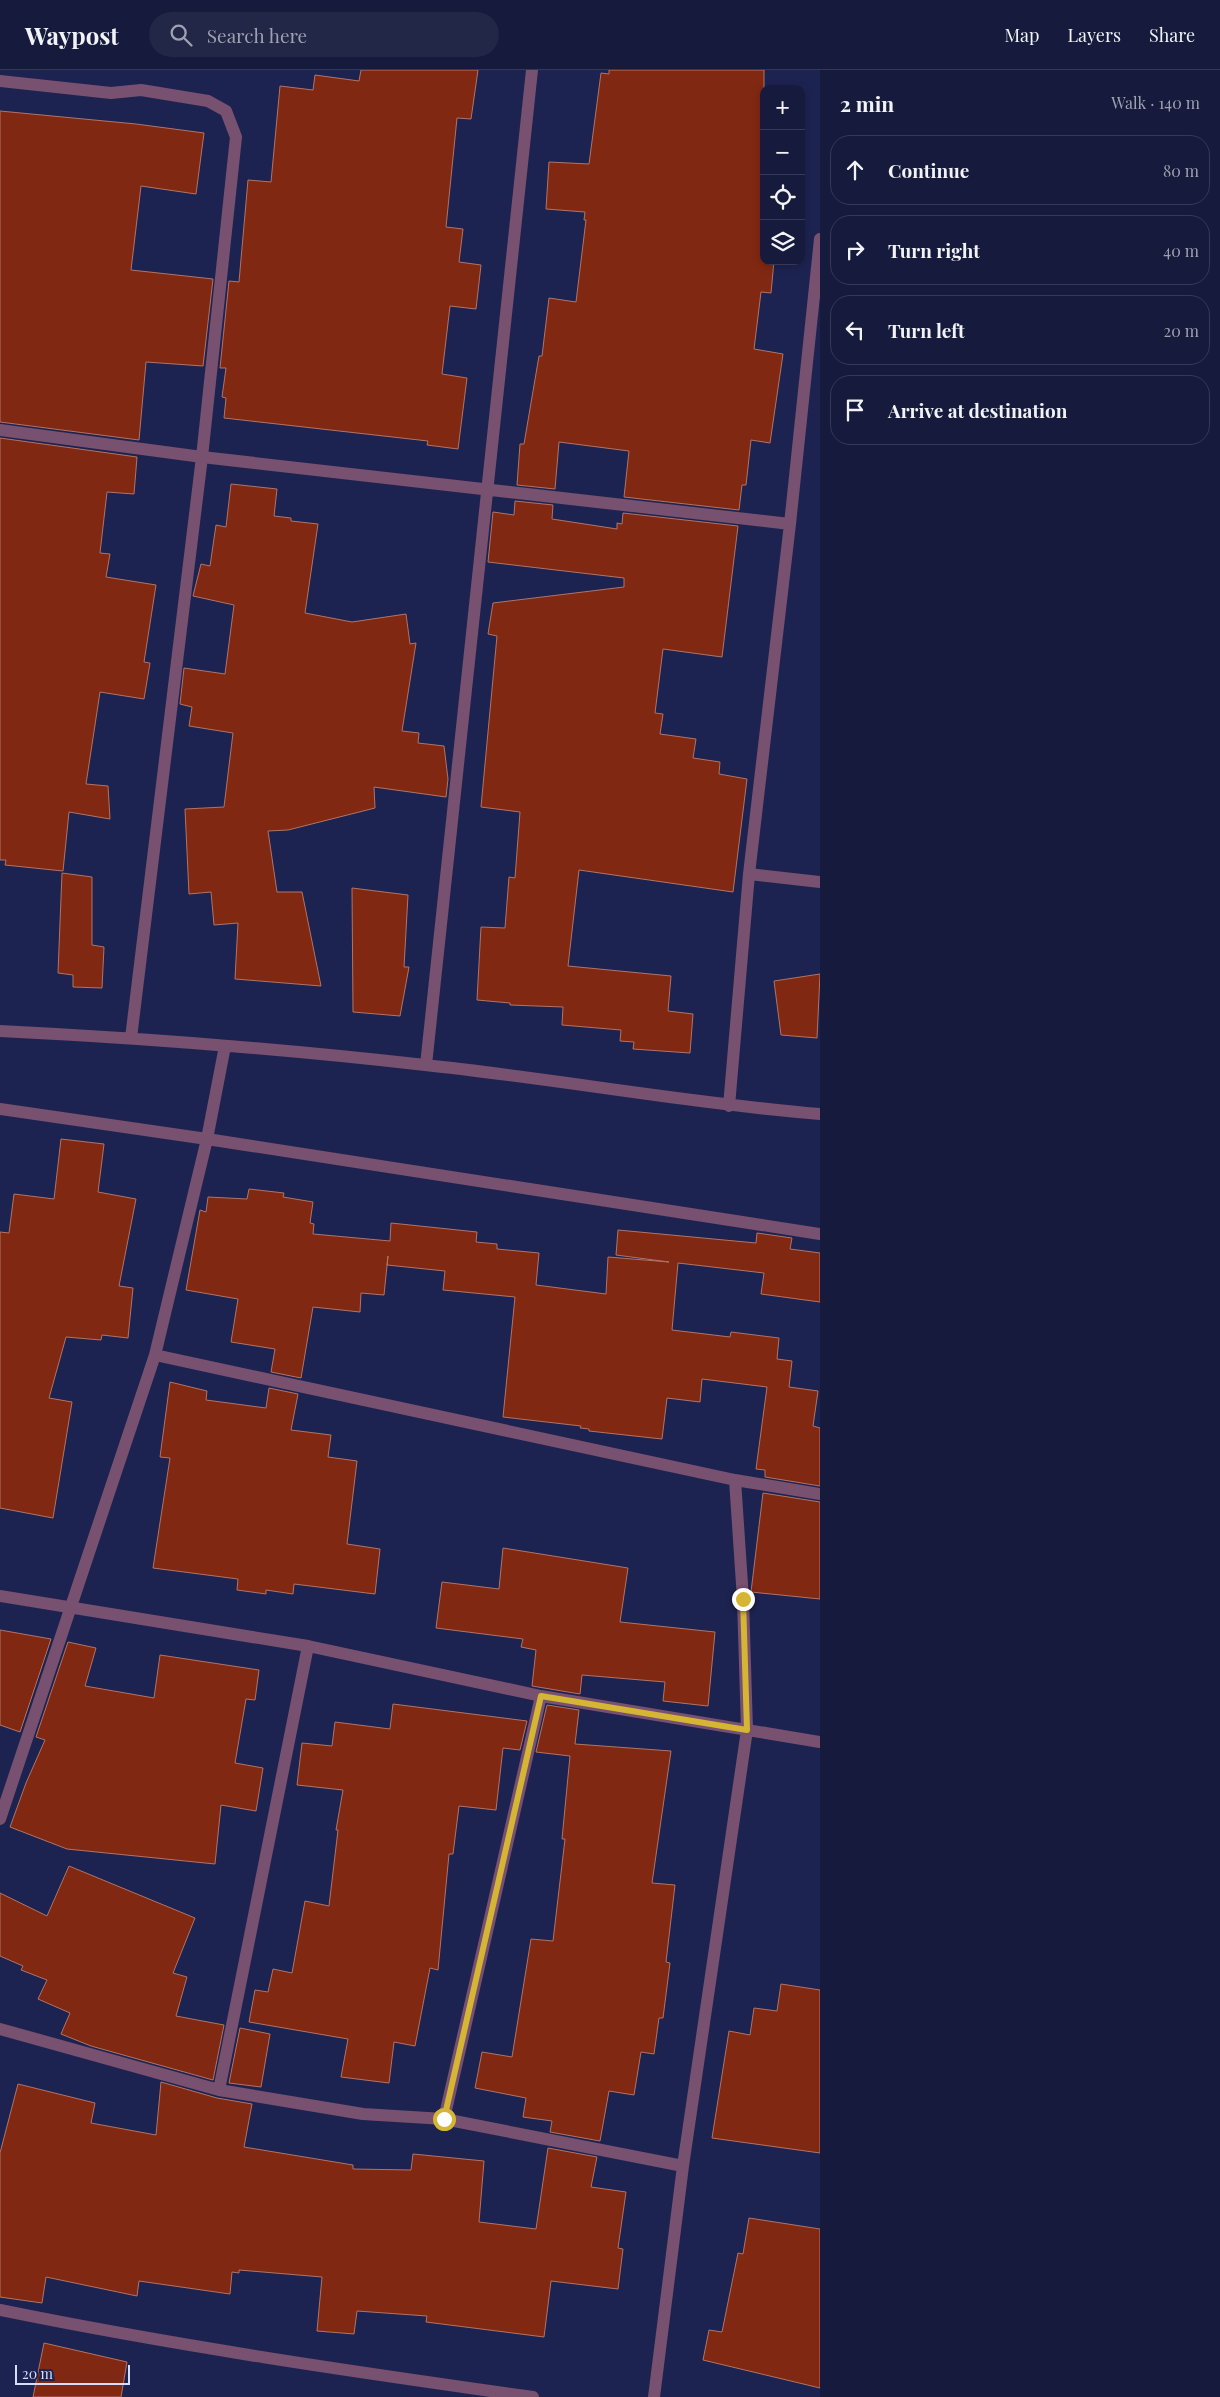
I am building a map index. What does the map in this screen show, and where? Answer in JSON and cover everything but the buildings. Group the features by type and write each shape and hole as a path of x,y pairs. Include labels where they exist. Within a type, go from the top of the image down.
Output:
{"street":[{"path":"426,1065 532,70"},
{"path":"0,82 111,93 141,90 208,101 226,111 236,137 202,457 131,1038"},
{"path":"729,1106 750,874 820,239"},
{"path":"0,430 202,457 790,524"},
{"path":"750,874 820,882"},
{"path":"0,1031 131,1038 426,1065 729,1106 820,1114"},
{"path":"0,1818 155,1354 207,1139 225,1046"},
{"path":"0,1109 207,1139 820,1234"},
{"path":"155,1354 735,1480 820,1494"},
{"path":"654,2397 683,2166 747,1730 743,1599 735,1480"},
{"path":"0,1596 308,1646 541,1696 820,1742"},
{"path":"220,2090 308,1646"},
{"path":"444,2119 541,1696"},
{"path":"0,2029 220,2090 363,2114 444,2119 683,2166"},
{"path":"0,2310 74,2326 331,2369 533,2397"}],"route":[{"path":"444,2119 541,1696 747,1730 743,1599"}]}
